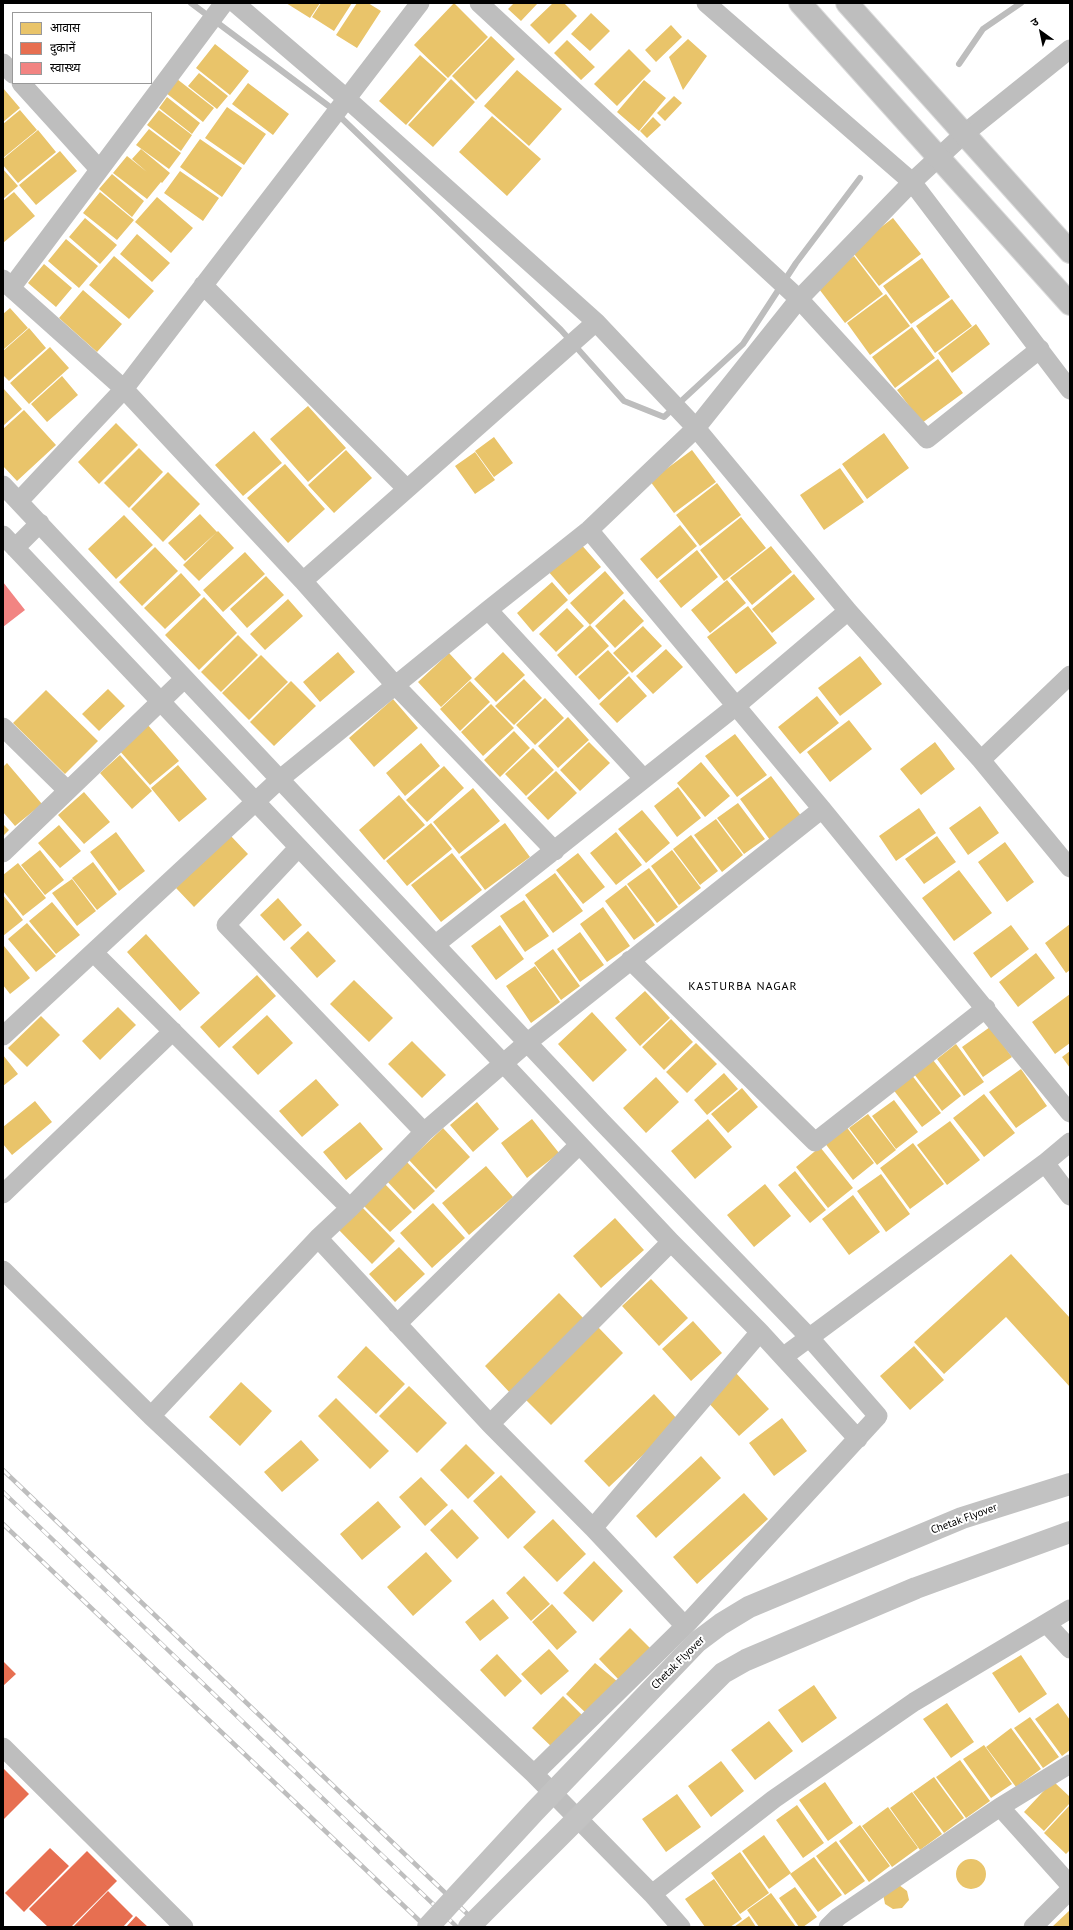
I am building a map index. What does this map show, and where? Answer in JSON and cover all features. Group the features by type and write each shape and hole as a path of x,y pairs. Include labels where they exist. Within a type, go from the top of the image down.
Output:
{"main road":[{"path":"800,3 1070,304"},
{"path":"847,3 1070,252"},
{"name":"Chetak Flyover","path":"428,1927 534,1812 691,1648 721,1624 748,1607 962,1518 1070,1484"},
{"path":"469,1927 723,1673 746,1660 916,1588 1070,1532"}],"street":[{"path":"224,3 99,169 7,284 124,388 303,581 396,686 555,851"},
{"path":"235,3 596,322 696,428 848,611 981,760 1070,868"},
{"path":"19,501 124,388 420,3"},
{"path":"479,3 800,299 927,439 1040,349"},
{"path":"706,3 912,182 1070,390"},
{"path":"3,1036 280,780 488,610 589,530 696,428 800,299 912,182 964,134 1070,50"},
{"path":"3,62 12,73"},
{"path":"22,84 99,169"},
{"path":"203,286 407,489"},
{"path":"303,581 596,322"},
{"path":"3,485 184,679 809,1337 878,1416 685,1626 534,1774"},
{"path":"40,523 9,542 160,700 298,848 504,1063 671,1242 760,1332 858,1439"},
{"path":"589,530 822,809 986,1008 1070,1113"},
{"path":"488,610 644,779"},
{"path":"436,944 736,706 848,611"},
{"path":"981,760 1070,676"},
{"path":"3,853 160,700 184,679"},
{"path":"3,727 67,790"},
{"path":"151,1416 318,1238 350,1208 424,1132 528,1042 822,809"},
{"path":"298,848 226,925 424,1132"},
{"path":"94,953 350,1208"},
{"path":"630,960 815,1142 986,1008"},
{"path":"3,1194 173,1031"},
{"path":"783,1357 1045,1163 1070,1142"},
{"path":"398,1324 579,1145"},
{"path":"1045,1163 1070,1196"},
{"path":"318,1238 490,1424 593,1528 685,1626"},
{"path":"490,1424 671,1242"},
{"path":"3,1270 151,1416 534,1774 652,1894 681,1927"},
{"path":"593,1528 760,1332"},
{"path":"652,1894 774,1799 914,1702 1070,1609"},
{"path":"1046,1623 1070,1649"},
{"path":"3,1747 184,1927"},
{"path":"838,1924 1000,1808 1070,1764"},
{"path":"1000,1808 1070,1885"},
{"path":"1033,1927 1070,1890"}],"building: आवास":[{"path":"286,3 320,3 310,18"},
{"path":"321,3 352,3 334,31 312,17"},
{"path":"357,3 368,3 381,11 357,48 336,35"},
{"path":"454,3 488,37 448,78 414,45"},
{"path":"514,3 538,3 521,21 508,9"},
{"path":"553,3 564,3 577,16 549,44 530,25"},
{"path":"591,13 610,31 590,51 571,34"},
{"path":"671,25 682,37 656,62 645,50"},
{"path":"491,36 515,59 476,100 452,76"},
{"path":"688,39 707,56 683,90 669,57"},
{"path":"567,40 595,67 581,80 554,53"},
{"path":"215,44 249,71 230,95 196,68"},
{"path":"629,49 651,71 617,106 594,84"},
{"path":"420,55 447,79 406,125 379,101"},
{"path":"517,70 562,109 529,146 484,106"},
{"path":"199,73 228,96 217,109 188,86"},
{"path":"177,79 214,108 203,122 166,93"},
{"path":"451,79 475,102 433,147 408,125"},
{"path":"644,80 666,98 639,131 617,112"},
{"path":"248,83 289,114 273,135 232,104"},
{"path":"3,88 20,108 3,122"},
{"path":"674,96 682,103 665,121 657,113"},
{"path":"167,97 200,123 192,134 159,108"},
{"path":"227,107 266,134 244,165 205,138"},
{"path":"20,110 37,130 3,158 3,124"},
{"path":"159,110 192,135 181,151 147,125"},
{"path":"492,116 541,159 507,196 459,152"},
{"path":"653,117 661,125 647,138 640,131"},
{"path":"149,129 181,153 169,169 136,145"},
{"path":"38,130 56,152 18,183 3,165 3,159"},
{"path":"200,139 242,168 222,197 180,167"},
{"path":"141,149 170,173 147,199 113,173 127,156 147,172 132,159"},
{"path":"60,151 77,171 36,205 19,185"},
{"path":"3,169 18,186 3,199"},
{"path":"180,171 219,198 203,221 164,193"},
{"path":"112,174 144,201 132,217 99,189"},
{"path":"14,192 35,216 3,243 3,201"},
{"path":"100,192 134,220 117,240 83,213"},
{"path":"157,197 193,228 171,253 135,222"},
{"path":"85,218 117,245 100,264 69,237"},
{"path":"893,218 921,254 879,286 851,250"},
{"path":"137,234 170,263 152,282 120,254"},
{"path":"66,239 98,266 79,288 48,261"},
{"path":"114,256 154,291 129,319 89,285"},
{"path":"854,256 883,294 845,323 816,285"},
{"path":"922,258 950,297 911,324 883,286"},
{"path":"44,264 72,288 56,307 28,283"},
{"path":"83,290 122,324 97,352 59,318"},
{"path":"886,294 910,326 870,355 847,323"},
{"path":"952,299 972,326 935,353 916,326"},
{"path":"10,308 28,328 3,350 3,314"},
{"path":"976,324 990,344 952,373 938,353"},
{"path":"912,327 935,358 895,388 872,357"},
{"path":"29,328 46,348 9,381 3,375 3,351"},
{"path":"50,347 69,368 29,404 10,383"},
{"path":"938,359 963,393 922,423 897,390"},
{"path":"62,376 78,395 47,422 31,404"},
{"path":"3,388 22,409 3,426"},
{"path":"308,406 346,448 308,482 270,439"},
{"path":"24,410 56,445 17,481 3,466 3,429"},
{"path":"116,423 138,445 99,484 78,462"},
{"path":"254,431 282,463 243,496 215,465"},
{"path":"884,433 909,468 867,499 842,464"},
{"path":"494,437 513,463 494,477 475,451"},
{"path":"139,448 163,472 129,508 104,483"},
{"path":"346,450 372,478 334,513 308,485"},
{"path":"692,450 716,482 674,513 650,481"},
{"path":"475,452 495,480 475,494 455,466"},
{"path":"285,464 325,509 288,543 247,498"},
{"path":"840,468 864,502 824,530 800,495"},
{"path":"168,472 200,504 163,542 131,509"},
{"path":"717,483 741,515 700,546 676,515"},
{"path":"200,514 217,532 185,561 168,543"},
{"path":"124,515 153,545 116,579 88,549"},
{"path":"741,517 766,548 724,581 700,550"},
{"path":"680,525 697,546 657,579 640,559"},
{"path":"218,531 234,548 199,581 183,565"},
{"path":"579,542 601,567 569,595 547,570"},
{"path":"771,546 792,572 752,605 730,578"},
{"path":"155,547 178,571 142,606 119,582"},
{"path":"697,550 718,577 681,608 659,581"},
{"path":"245,552 265,574 223,612 203,590"},
{"path":"605,571 624,593 590,625 570,603"},
{"path":"181,573 201,595 165,629 144,608"},
{"path":"794,574 815,599 772,633 752,609"},
{"path":"266,576 284,595 247,628 230,609"},
{"path":"727,580 746,603 710,633 691,610"},
{"path":"552,582 568,600 533,632 517,613"},
{"path":"204,597 237,633 199,670 165,635"},
{"path":"288,599 303,616 265,650 250,634"},
{"path":"624,599 644,621 615,648 595,626"},
{"path":"748,606 777,643 736,674 707,637"},
{"path":"567,608 584,626 556,652 539,634"},
{"path":"590,625 609,646 576,676 557,655"},
{"path":"643,626 662,646 632,673 613,653"},
{"path":"238,635 258,655 221,692 201,672"},
{"path":"666,649 683,667 653,694 636,676"},
{"path":"608,650 629,673 599,700 578,677"},
{"path":"338,652 355,672 320,702 303,682"},
{"path":"503,652 525,675 496,702 474,679"},
{"path":"449,653 472,678 441,707 418,682"},
{"path":"261,655 288,682 249,720 222,693"},
{"path":"860,656 882,684 840,716 818,688"},
{"path":"629,676 647,696 617,723 599,704"},
{"path":"524,679 542,698 514,725 495,706"},
{"path":"291,681 316,706 274,746 250,722"},
{"path":"470,681 490,702 460,731 440,709"},
{"path":"108,689 125,706 99,731 82,714"},
{"path":"46,690 98,741 65,774 13,723"},
{"path":"817,696 839,723 800,754 778,727"},
{"path":"545,698 564,718 535,745 516,725"},
{"path":"393,699 418,728 374,767 349,738"},
{"path":"491,704 514,728 483,756 461,732"},
{"path":"568,717 589,740 558,768 538,746"},
{"path":"849,720 872,749 830,782 807,752"},
{"path":"147,724 179,761 150,785 118,749"},
{"path":"514,731 530,748 500,777 484,760"},
{"path":"735,734 767,775 737,797 705,756"},
{"path":"589,742 610,763 580,791 560,770"},
{"path":"935,742 955,769 921,795 900,769"},
{"path":"421,743 440,766 405,796 386,773"},
{"path":"533,748 554,770 526,796 505,774"},
{"path":"120,755 152,791 132,809 100,773"},
{"path":"701,762 730,796 705,817 677,783"},
{"path":"7,763 42,804 15,826 3,812 3,767"},
{"path":"178,765 207,799 179,822 151,788"},
{"path":"444,766 464,788 427,822 406,800"},
{"path":"556,771 577,793 548,820 527,798"},
{"path":"771,776 802,817 770,840 740,799"},
{"path":"678,787 701,818 677,837 654,806"},
{"path":"473,788 500,821 459,854 433,822"},
{"path":"84,792 110,822 84,844 58,815"},
{"path":"399,795 425,825 384,860 359,830"},
{"path":"738,803 765,839 744,854 717,818"},
{"path":"980,806 999,833 968,855 949,828"},
{"path":"919,808 936,833 896,861 879,836"},
{"path":"642,810 670,843 646,863 618,829"},
{"path":"716,819 743,855 722,872 694,835"},
{"path":"431,823 452,849 407,886 386,861"},
{"path":"505,823 530,857 485,890 460,857"},
{"path":"3,824 9,830 3,836"},
{"path":"59,825 81,851 60,868 38,843"},
{"path":"116,832 145,871 119,891 90,852"},
{"path":"616,832 642,865 616,885 590,853"},
{"path":"230,835 248,854 194,907 176,888"},
{"path":"691,835 718,871 700,885 673,849"},
{"path":"937,836 956,862 924,884 905,859"},
{"path":"1005,842 1034,882 1007,902 978,862"},
{"path":"40,850 64,880 45,895 21,865"},
{"path":"672,850 701,888 679,905 651,866"},
{"path":"452,853 482,890 441,922 411,885"},
{"path":"578,853 605,887 583,904 556,870"},
{"path":"93,862 117,894 97,910 72,878"},
{"path":"18,863 46,898 23,916 3,891 3,875"},
{"path":"649,868 678,907 657,923 627,884"},
{"path":"959,870 992,913 954,941 922,898"},
{"path":"555,873 583,911 553,933 525,895"},
{"path":"72,879 96,911 77,926 52,893"},
{"path":"626,885 655,925 634,940 605,901"},
{"path":"3,895 23,920 3,936"},
{"path":"278,898 302,925 284,941 260,915"},
{"path":"524,900 549,936 525,952 500,916"},
{"path":"52,902 80,935 56,954 29,921"},
{"path":"603,907 630,946 607,962 580,924"},
{"path":"27,923 56,956 36,972 8,939"},
{"path":"1070,924 1070,970 1066,973 1045,943"},
{"path":"500,925 524,959 496,980 471,946"},
{"path":"1011,925 1029,949 991,978 973,953"},
{"path":"308,931 336,961 317,978 290,948"},
{"path":"580,932 604,965 580,982 557,949"},
{"path":"146,934 200,993 180,1011 127,952"},
{"path":"4,946 30,978 10,994 3,985"},
{"path":"553,949 580,986 561,1000 534,963"},
{"path":"1036,953 1055,978 1018,1007 999,982"},
{"path":"535,966 560,1002 531,1023 506,986"},
{"path":"257,975 276,996 219,1048 200,1027"},
{"path":"354,980 393,1018 369,1042 330,1004"},
{"path":"645,991 670,1018 640,1046 615,1018"},
{"path":"1070,994 1070,1043 1055,1054 1032,1022"},
{"path":"118,1007 136,1025 100,1060 82,1041"},
{"path":"592,1012 627,1050 593,1082 558,1044"},
{"path":"267,1015 293,1043 258,1075 232,1047"},
{"path":"41,1016 60,1035 27,1067 8,1048"},
{"path":"671,1019 693,1042 664,1070 642,1047"},
{"path":"990,1027 1012,1057 983,1077 962,1047"},
{"path":"412,1041 446,1075 422,1098 388,1064"},
{"path":"696,1043 717,1064 687,1093 666,1072"},
{"path":"956,1044 984,1082 964,1096 937,1059"},
{"path":"1070,1051 1070,1068 1062,1057"},
{"path":"3,1055 18,1074 3,1086"},
{"path":"933,1060 961,1096 942,1111 914,1074"},
{"path":"1021,1069 1047,1106 1016,1128 989,1092"},
{"path":"724,1073 738,1089 707,1115 694,1100"},
{"path":"911,1074 941,1113 922,1127 892,1088"},
{"path":"656,1077 679,1102 646,1133 623,1108"},
{"path":"316,1079 339,1105 302,1137 279,1111"},
{"path":"742,1088 758,1107 728,1133 711,1114"},
{"path":"984,1094 1015,1133 984,1157 953,1118"},
{"path":"894,1100 918,1132 896,1149 872,1116"},
{"path":"35,1101 52,1122 12,1155 3,1144 3,1127"},
{"path":"477,1102 499,1129 473,1152 450,1125"},
{"path":"868,1114 896,1150 877,1165 849,1128"},
{"path":"532,1119 559,1153 527,1178 501,1143"},
{"path":"708,1119 732,1147 695,1179 671,1151"},
{"path":"950,1121 980,1160 947,1185 917,1145"},
{"path":"360,1122 383,1149 346,1180 323,1152"},
{"path":"845,1125 874,1163 853,1180 824,1142"},
{"path":"443,1128 470,1157 436,1189 409,1160"},
{"path":"913,1143 944,1184 910,1209 880,1168"},
{"path":"820,1147 853,1188 828,1208 796,1167"},
{"path":"404,1159 435,1191 414,1210 384,1178"},
{"path":"486,1166 513,1197 469,1235 442,1203"},
{"path":"795,1171 826,1210 810,1223 778,1185"},
{"path":"881,1174 910,1214 886,1232 857,1191"},
{"path":"384,1183 412,1212 390,1232 362,1204"},
{"path":"765,1184 791,1216 754,1247 727,1215"},
{"path":"853,1195 880,1232 849,1255 822,1219"},
{"path":"433,1203 465,1238 432,1268 400,1233"},
{"path":"361,1206 395,1241 372,1264 338,1229"},
{"path":"615,1218 644,1250 601,1288 573,1256"},
{"path":"399,1247 425,1274 395,1302 369,1274"},
{"path":"1011,1254 1070,1318 1070,1387 1006,1317 944,1374 914,1342"},
{"path":"651,1279 688,1318 659,1346 622,1306"},
{"path":"559,1293 586,1321 511,1394 485,1366"},
{"path":"693,1321 722,1353 691,1381 662,1349"},
{"path":"598,1327 623,1353 551,1425 525,1399"},
{"path":"366,1346 405,1384 376,1414 337,1377"},
{"path":"914,1346 944,1380 910,1410 880,1376"},
{"path":"736,1373 769,1409 739,1436 706,1400"},
{"path":"241,1382 272,1411 240,1446 209,1417"},
{"path":"409,1386 447,1423 417,1453 379,1416"},
{"path":"654,1394 679,1421 609,1487 584,1461"},
{"path":"336,1398 389,1451 370,1469 318,1416"},
{"path":"782,1418 807,1451 774,1476 749,1443"},
{"path":"301,1440 319,1460 282,1492 264,1472"},
{"path":"466,1444 495,1473 468,1499 440,1470"},
{"path":"701,1456 721,1478 656,1538 636,1516"},
{"path":"501,1475 536,1512 508,1539 473,1501"},
{"path":"421,1477 448,1505 425,1526 399,1497"},
{"path":"744,1493 768,1519 697,1584 673,1557"},
{"path":"378,1501 401,1527 362,1560 340,1534"},
{"path":"452,1509 479,1538 457,1559 430,1530"},
{"path":"553,1519 586,1554 557,1582 523,1547"},
{"path":"426,1552 452,1581 413,1616 387,1587"},
{"path":"594,1561 623,1591 593,1622 563,1593"},
{"path":"524,1576 550,1604 531,1621 506,1593"},
{"path":"493,1599 509,1618 480,1641 465,1622"},
{"path":"552,1604 577,1632 557,1650 532,1622"},
{"path":"630,1628 650,1648 619,1680 599,1659"},
{"path":"549,1649 569,1671 541,1695 521,1674"},
{"path":"497,1654 522,1681 505,1697 480,1670"},
{"path":"1021,1655 1047,1694 1019,1713 992,1673"},
{"path":"595,1663 618,1682 588,1715 566,1694"},
{"path":"814,1685 837,1718 802,1743 778,1710"},
{"path":"563,1696 585,1718 555,1750 532,1728"},
{"path":"947,1703 974,1742 951,1758 923,1719"},
{"path":"1058,1703 1070,1720 1070,1750 1062,1756 1035,1719"},
{"path":"1030,1717 1059,1757 1043,1768 1014,1728"},
{"path":"769,1721 793,1751 755,1780 731,1750"},
{"path":"1011,1728 1041,1769 1016,1787 986,1747"},
{"path":"984,1745 1012,1784 991,1798 963,1759"},
{"path":"960,1760 990,1801 966,1818 936,1777"},
{"path":"721,1761 744,1791 711,1817 688,1786"},
{"path":"934,1777 964,1818 944,1833 913,1792"},
{"path":"1053,1781 1070,1797 1070,1803 1044,1831 1024,1812"},
{"path":"825,1782 853,1823 828,1841 799,1800"},
{"path":"912,1792 942,1834 920,1850 890,1808"},
{"path":"677,1794 701,1827 666,1852 642,1819"},
{"path":"797,1805 824,1843 803,1858 776,1820"},
{"path":"1070,1805 1070,1850 1066,1854 1044,1833"},
{"path":"888,1807 918,1848 892,1867 862,1826"},
{"path":"860,1825 890,1866 869,1882 839,1841"},
{"path":"764,1835 791,1873 769,1889 742,1851"},
{"path":"836,1841 865,1881 845,1895 816,1856"},
{"path":"740,1852 769,1893 740,1914 711,1873"},
{"path":"814,1857 842,1895 818,1912 790,1874"},
{"path":"971,1859 982,1863 986,1874 982,1885 971,1889 960,1885 956,1874 960,1863"},
{"path":"714,1879 742,1919 730,1927 705,1927 685,1899"},
{"path":"899,1885 907,1891 909,1900 902,1908 893,1909 885,1904 883,1894"},
{"path":"795,1887 817,1917 803,1927 799,1927 779,1898"},
{"path":"771,1893 796,1927 759,1927 747,1910"},
{"path":"1070,1910 1070,1927 1052,1927"},
{"path":"749,1916 756,1927 734,1927"}],"building: दुकानें":[{"path":"3,1661 16,1674 3,1686"},
{"path":"3,1768 29,1794 4,1819 3,1818"},
{"path":"50,1848 69,1866 24,1912 5,1893"},
{"path":"87,1851 117,1881 71,1927 48,1927 29,1909"},
{"path":"108,1891 133,1916 123,1927 73,1927"},
{"path":"136,1916 148,1927 126,1927"}],"building: स्वास्थ्य":[{"path":"3,582 25,610 3,627"}],"waterway":[{"path":"191,3 330,107 561,330 624,401 664,417 743,344 796,263 860,178"},
{"path":"959,64 983,29 1021,3"}],"railway":[{"path":"3,1470 481,1927"},
{"path":"3,1492 457,1927"},
{"path":"3,1524 426,1927"}],"district":[{"name":"KASTURBA NAGAR","path":"743,987"}]}
